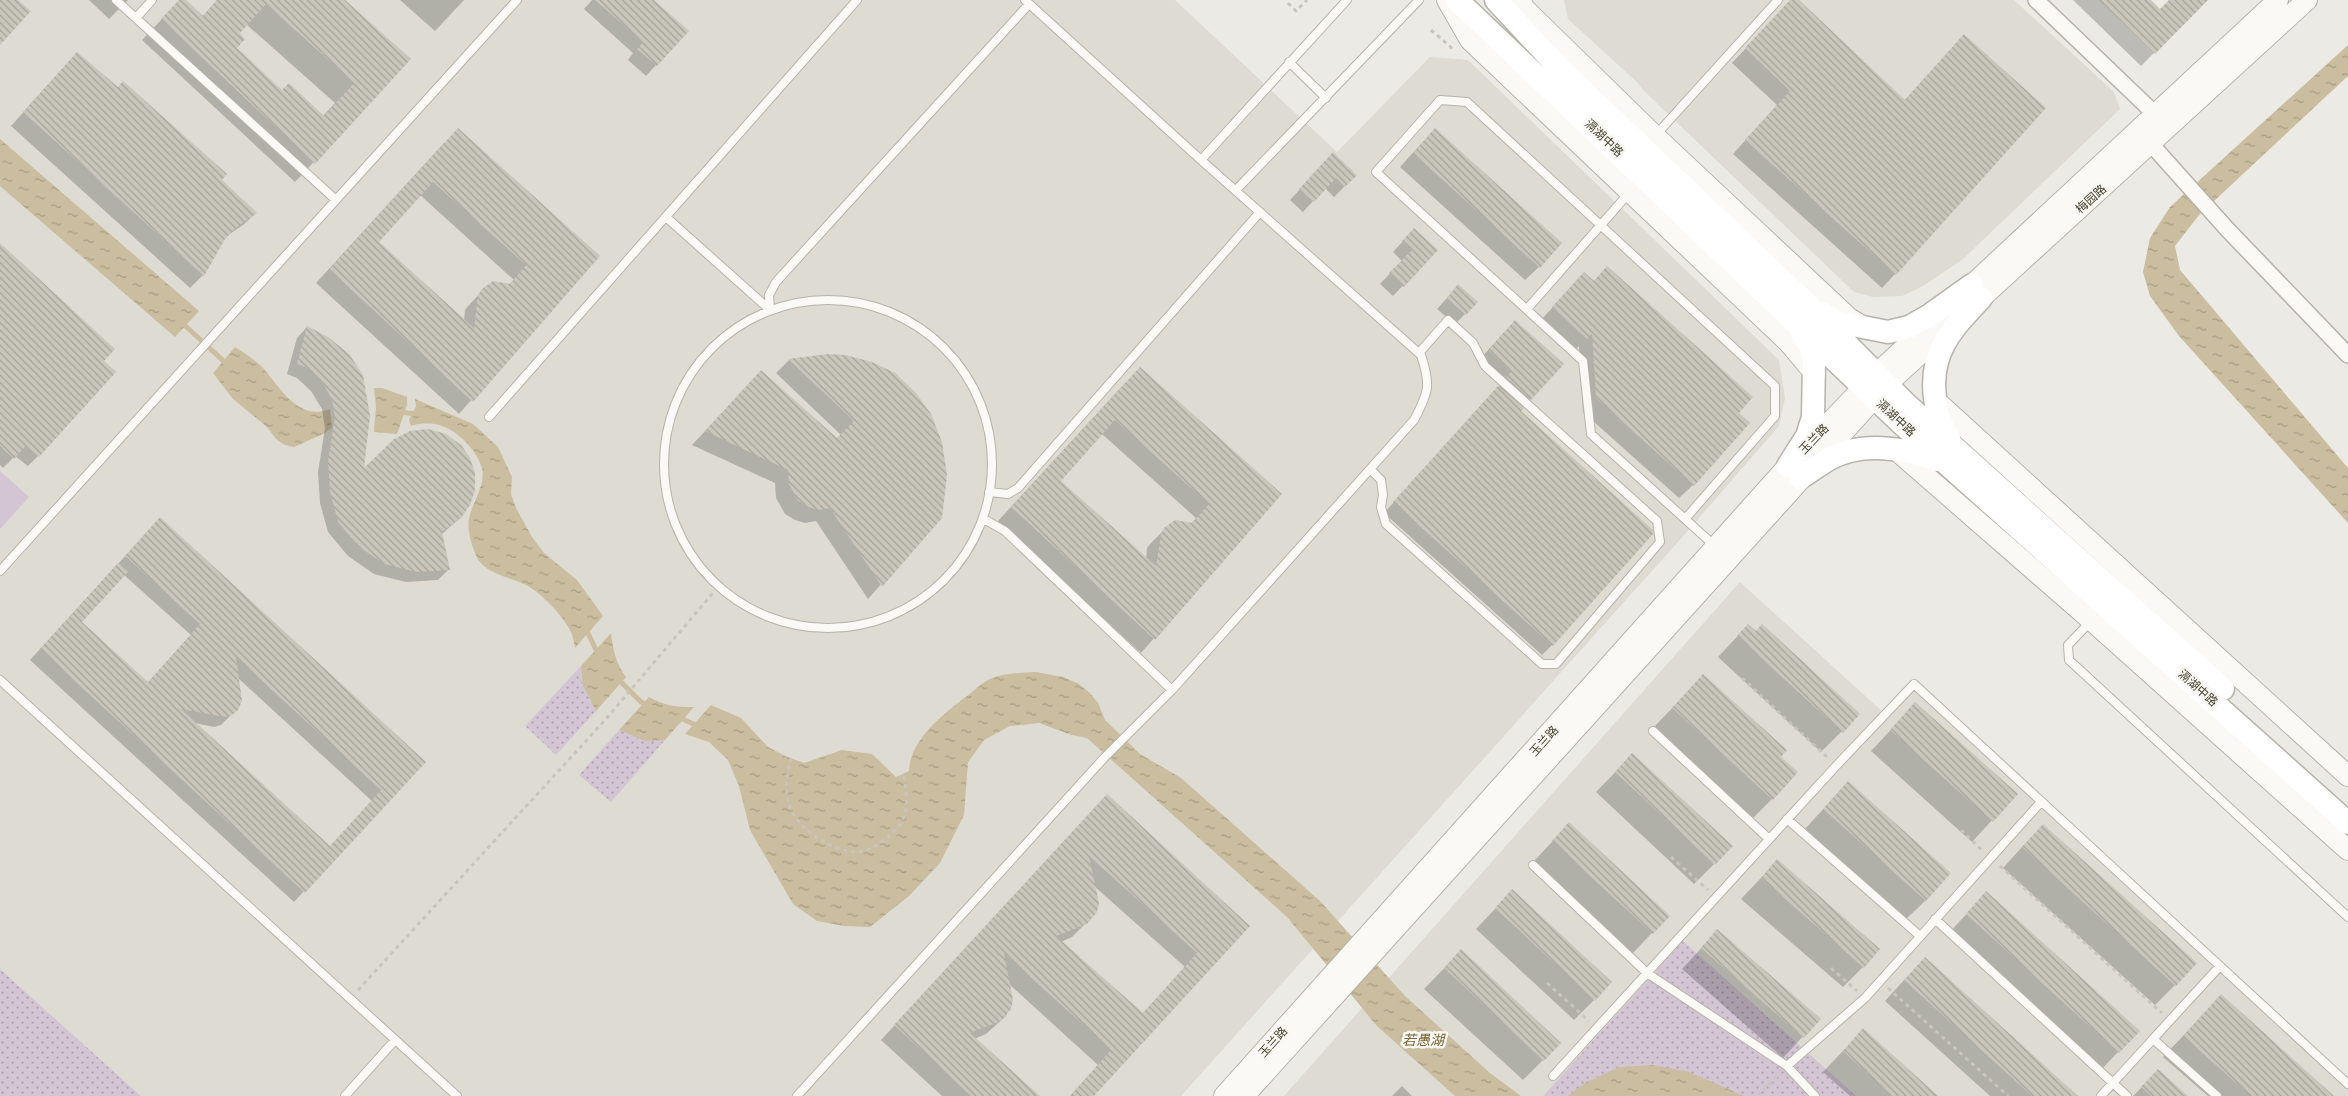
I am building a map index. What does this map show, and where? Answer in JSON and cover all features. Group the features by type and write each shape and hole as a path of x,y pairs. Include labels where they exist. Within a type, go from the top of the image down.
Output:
{"main road":[{"name":"滆湖中路","path":"1457,0 1781,307 1875,386 1951,457 2348,802"},
{"name":"滆湖中路","path":"1496,0 1562,70 1805,302 1875,386"},
{"path":"1805,302 1837,322 1888,332 1909,327 1977,291"},
{"path":"1794,472 1857,449 1896,450 1951,457 1935,400 1933,382 1936,361 1942,346 1977,291"},
{"path":"1781,307 1799,328 1811,347 1815,374 1812,417 1794,472"},
{"name":"滆湖中路","path":"1951,457 2098,613 2348,823"}],"street":[{"path":"1447,0 1470,40 1789,343 1815,374"},
{"path":"1520,0 1525,9 1655,136 1849,318 1866,329"},
{"path":"2036,0 2155,114"},
{"name":"梅园路","path":"1875,386 1977,291 2155,114 2278,0"},
{"name":"梅园路","path":"1977,291 2151,144 2307,0"},
{"path":"2151,144 2199,198 2348,355"},
{"name":"玉兰路","path":"1224,1096 1331,988 1794,472 1875,386"},
{"path":"1935,400 2348,776"},
{"path":"1896,450 2098,613 2348,850"},
{"name":"玉兰路","path":"1370,945 1716,548 1794,472"},
{"name":"玉兰路","path":"1244,1096 1331,988"}],"lane":[{"path":"116,0 336,200"},
{"path":"136,18 152,0"},
{"path":"0,571 517,0"},
{"path":"489,417 857,0"},
{"path":"1201,160 1289,62 1348,0"},
{"path":"1236,190 1419,0"},
{"path":"1655,136 1778,0"},
{"path":"770,310 769,295 776,282 1027,2 1201,160 1419,352 1428,377 1426,396 1414,420 1172,690 1104,758 797,1096"},
{"path":"1289,62 1326,98"},
{"path":"1685,519 1775,416 1775,386 1467,102 1440,100 1376,172 1583,361 1591,434 1716,548"},
{"path":"1527,309 1629,192"},
{"path":"989,492 1008,494 1018,488 1260,212"},
{"path":"666,217 770,310"},
{"path":"817,299 872,305 921,328 960,365 985,413 993,466 989,492 984,519 959,566 919,602 870,624 817,629 764,616 718,587 683,544 665,491 665,436 683,384 717,341 764,312 817,299"},
{"path":"1370,469 1381,480 1383,495 1381,507 1386,524 1542,664 1556,664 1660,542 1657,521 1485,366 1473,343 1448,320 1419,352"},
{"path":"984,519 1005,531 1172,690"},
{"path":"2098,613 2068,645 2069,660 2348,917"},
{"path":"0,680 457,1096"},
{"path":"1553,1076 1768,839 1914,684 2348,1084"},
{"path":"1653,731 1768,839"},
{"path":"1787,1066 1865,998 2041,802"},
{"path":"1787,819 1920,936"},
{"path":"1534,865 1646,973 1787,1066 1815,1096"},
{"path":"1935,919 2127,1096"},
{"path":"2101,1096 2220,966"},
{"path":"2153,1039 2216,1096"},
{"path":"344,1096 395,1040"}],"path":[{"path":"1288,3 1296,11 1306,0"},
{"path":"1431,30 1457,53"},
{"path":"350,999 606,719 718,587"},
{"path":"1742,678 1836,766"},
{"path":"791,758 785,785 790,809 805,828 838,850 860,852 882,842 894,832 904,816 906,798 904,774"},
{"path":"1961,830 2171,1020"},
{"path":"1672,856 1715,898"},
{"path":"1831,968 1865,998"},
{"path":"1880,981 2008,1096"},
{"path":"1547,983 1596,1028"},
{"path":"1758,1096 1769,1082"}],"shaded area":[{"path":"0,0 1175,0 1337,152 1430,57 1468,60 1779,360 1785,398 1779,426 1686,533 1181,1096 141,1096 0,969"},
{"path":"1564,0 2014,0 2114,92 2120,109 1963,259 1923,286 1902,296 1873,297 1854,292 1643,90 1638,83 1568,19"},
{"path":"0,471 29,497 0,529"},
{"path":"1740,582 1884,713 1913,682 2348,1080 2348,1096 1284,1096"},
{"path":"581,666 583,686 596,711 556,755 525,726"},
{"path":"619,730 645,741 665,740 611,802 579,775"},
{"path":"1683,941 1856,1096 1543,1096"},
{"path":"0,969 141,1096 0,1096"}],"water":[{"path":"2348,45 2348,76 2199,215 2175,246 2180,270 2348,468 2348,523 2179,336 2150,296 2143,272 2150,238 2170,207"},
{"path":"0,139 199,311 175,337 0,186"},
{"path":"235,347 258,363 282,392 299,406 308,411 318,412 330,409 332,428 294,447 285,445 277,440 267,427 233,399 213,373"},
{"path":"374,388 382,388 407,397 407,405 397,434 374,432 376,407"},
{"path":"415,399 473,424 498,447 512,477 511,494 516,508 532,537 544,553 577,580 603,616 575,648 572,634 567,624 546,600 528,586 498,574 484,566 479,560 471,540 469,523 482,481 481,465 471,448 452,431 437,424 429,423 411,426 409,420 416,406"},
{"path":"611,633 616,656 626,677 596,711 583,686 581,666"},
{"name":"若愚湖","path":"1035,672 1063,677 1079,684 1090,693 1098,703 1105,720 1140,754 1181,778 1320,901 1405,996 1490,1073 1521,1096 1455,1096 1377,1026 1287,917 1087,738 1072,735 1039,723 1010,726 984,740 968,762 964,815 940,863 909,896 870,927 844,926 817,921 793,904 750,830 739,786 728,760 709,742 685,734 711,705 741,718 768,747 785,756 804,763 842,750 872,754 896,777 909,771 916,747 931,726 982,683 1001,676"},
{"path":"649,697 671,705 694,707 665,740 645,741 619,730"},
{"path":"1653,1065 1689,1072 1744,1096 1568,1096 1585,1083 1619,1067"}],"building":[{"path":"0,0 18,0 31,11 0,45"},
{"path":"179,0 186,0 203,16 217,0 345,0 411,59 315,164 161,19","holes":["266,4 354,83 324,116 289,83 282,90 237,48 245,39 240,33"]},
{"path":"595,0 654,0 689,31 657,66 637,49 643,42"},
{"path":"1790,0 1799,0 1905,100 1964,34 2046,108 1896,275 1745,140 1790,91 1745,48"},
{"path":"2099,0 2151,0 2160,9 2169,0 2208,0 2155,54"},
{"path":"77,52 118,87 123,81 227,174 222,180 257,213 238,226 225,239 204,276 23,112"},
{"path":"458,128 600,256 473,402 329,269","holes":["433,182 526,265 510,284 493,281 482,289 478,295 474,328 379,242"]},
{"path":"1435,128 1562,243 1540,268 1413,153"},
{"path":"1333,152 1357,175 1345,187 1336,178 1314,202 1299,189"},
{"path":"1414,228 1438,250 1404,287 1389,273 1412,250 1402,241"},
{"path":"0,243 115,349 104,361 116,372 39,457 26,446 14,459 0,446"},
{"path":"1607,266 1753,397 1739,413 1750,423 1694,486 1596,398 1592,334 1587,339 1552,307 1584,272 1594,281"},
{"path":"1458,284 1478,302 1466,315 1447,298"},
{"path":"1515,320 1564,364 1531,400 1506,377 1511,372 1488,350"},
{"path":"307,326 328,337 349,354 363,375 370,416 364,468 394,439 410,431 428,429 446,434 461,445 470,458 475,473 475,490 470,505 461,518 442,532 450,570 416,572 384,564 358,546 338,522 330,492 328,461 335,417 332,399 321,380 307,368 297,364"},
{"path":"828,354 845,355 872,362 895,373 916,393 931,414 942,442 947,475 942,518 882,587 830,508 819,510 808,507 798,501 789,484 788,470 705,431 761,370 837,438 854,421 788,359"},
{"path":"1140,367 1282,494 1155,640 1011,507","holes":["1115,420 1209,504 1192,523 1175,520 1164,528 1161,534 1156,566 1061,481"]},
{"path":"1498,386 1524,408 1521,411 1653,530 1653,534 1553,646 1393,502"},
{"path":"160,517 426,762 305,893 40,649 118,563 128,572 82,622 148,682 200,624 125,556","holes":["236,657 381,790 330,846 181,709 225,717 232,715 238,710 242,701"]},
{"path":"1748,624 1756,631 1762,624 1860,714 1843,733 1737,636"},
{"path":"1703,674 1787,750 1781,757 1798,772 1773,800 1672,708"},
{"path":"1915,702 2018,794 1993,822 1890,730"},
{"path":"1632,753 1733,846 1715,865 1615,772"},
{"path":"1848,781 1951,873 1926,901 1823,809"},
{"path":"1107,794 1250,926 1094,1096 1070,1096 1111,1050 1004,953 1013,1000 1011,1009 1001,1021 970,1033 1040,1096 971,1096 894,1025","holes":["1089,856 1197,953 1143,1013 1056,936 1087,924 1097,912 1099,903"]},
{"path":"1569,822 1670,916 1653,934 1552,841"},
{"path":"2043,824 2197,963 2176,986 2022,847"},
{"path":"1777,859 1880,949 1864,968 1761,878"},
{"path":"1512,889 1612,982 1595,1001 1495,908"},
{"path":"1986,891 2140,1031 2119,1053 1966,914"},
{"path":"1717,929 1821,1019 1804,1038 1701,948"},
{"path":"1461,949 1561,1043 1544,1061 1444,968"},
{"path":"1925,957 2078,1096 2032,1096 1904,980"},
{"path":"2221,994 2334,1096 2251,1096 2183,1036"},
{"path":"1863,1028 1938,1096 1892,1096 1843,1051"},
{"path":"2158,1069 2188,1096 2151,1096 2141,1087"}],"waterway":[{"path":"181,322 228,365"},
{"path":"397,412 418,414"},
{"path":"585,627 599,656"},
{"path":"618,679 641,702 649,706"},
{"path":"678,717 700,727"}]}
